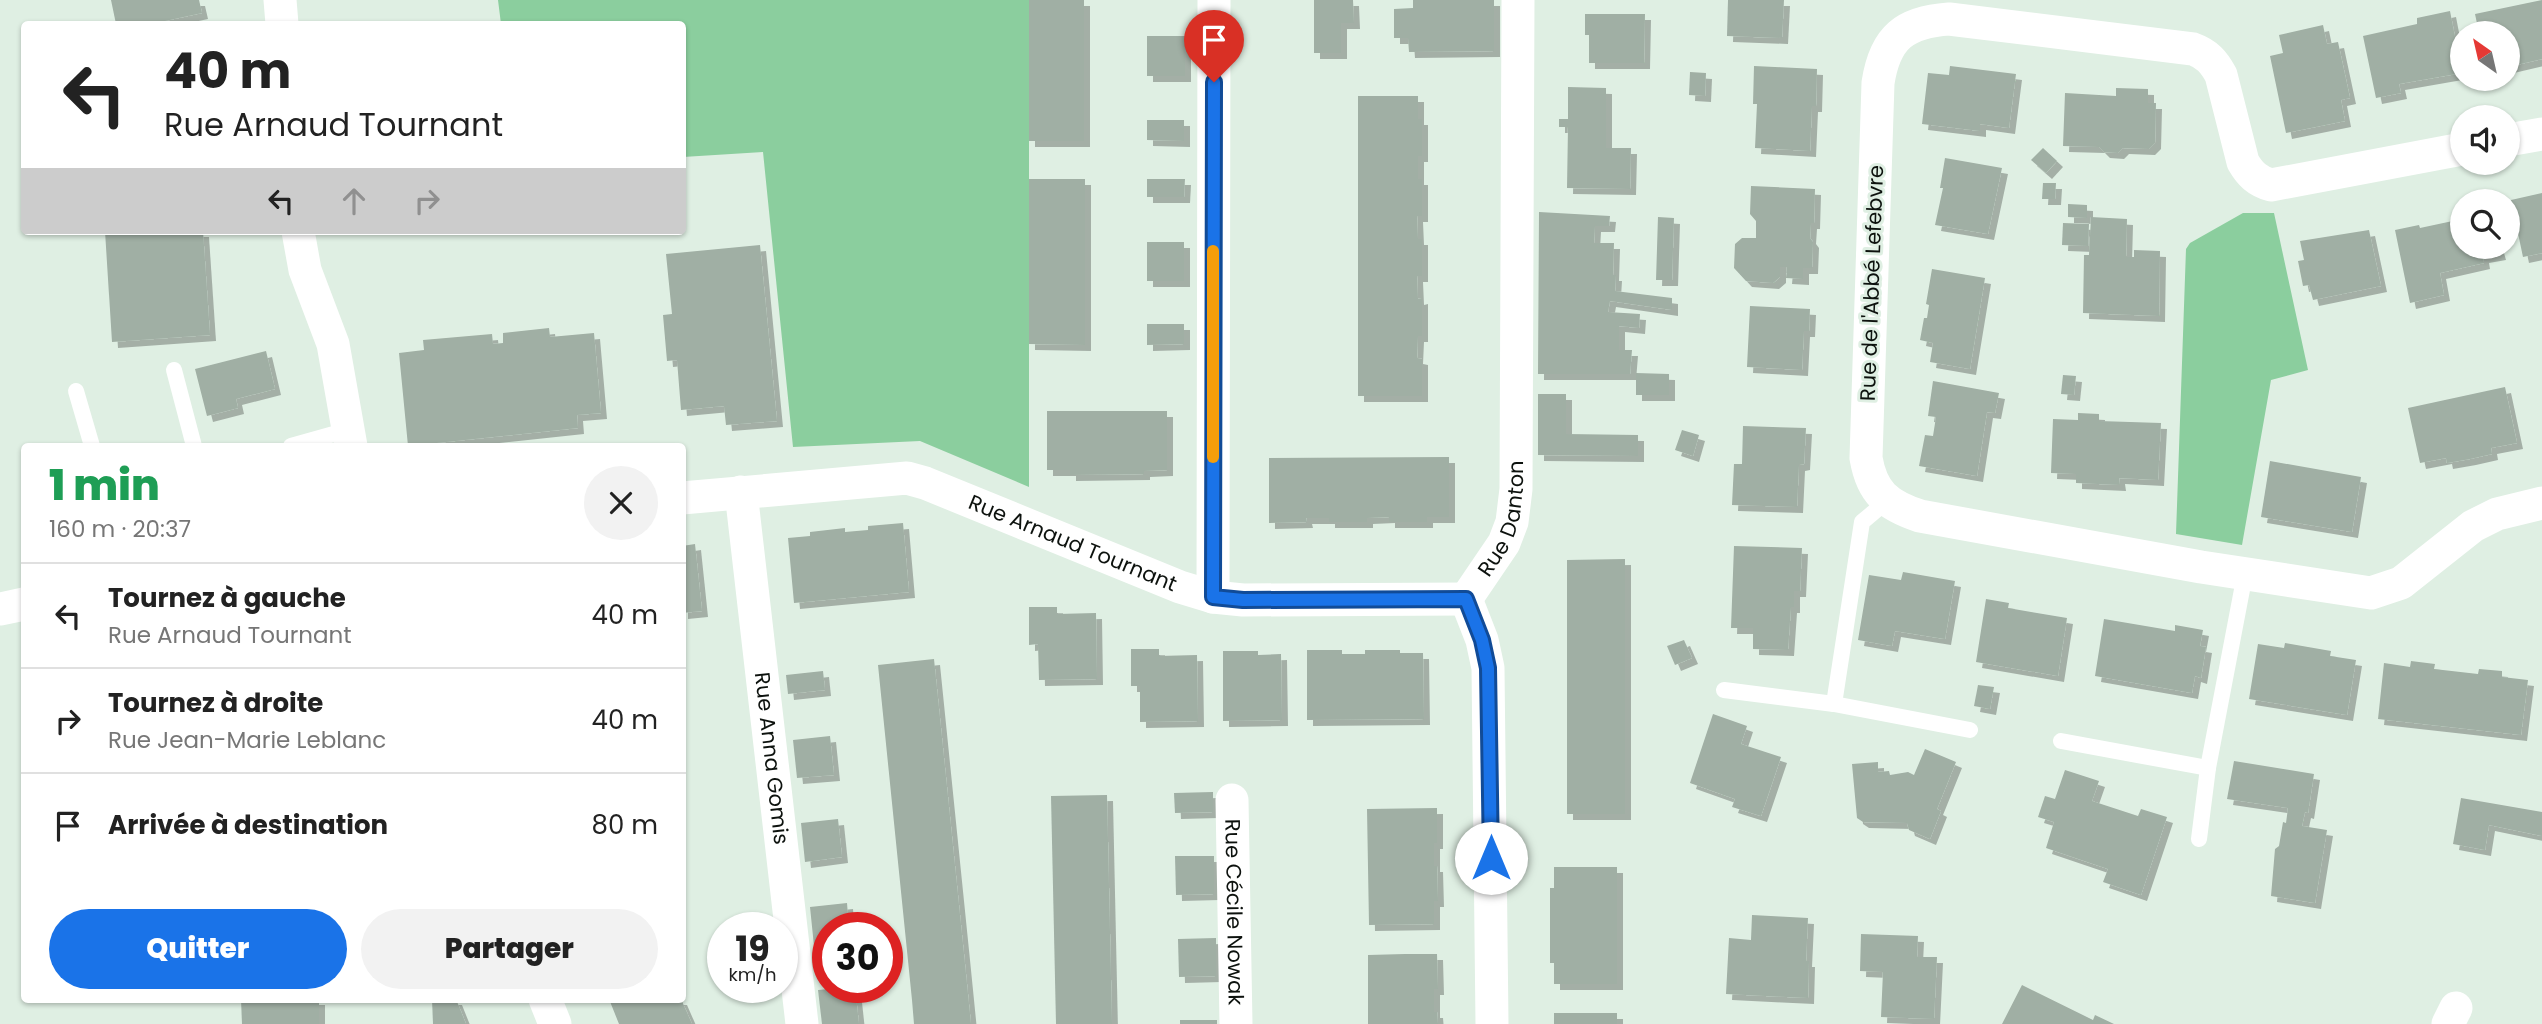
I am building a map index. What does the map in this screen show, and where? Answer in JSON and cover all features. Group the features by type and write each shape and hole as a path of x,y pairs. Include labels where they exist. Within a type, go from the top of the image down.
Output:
{"street":[{"path":"280,0 282,21"},
{"path":"1213,597 1214,0"},
{"name":"Rue Danton","path":"1492,1024 1488,668 1482,640 1466,599 1504,543 1512,522 1516,489 1518,0"},
{"name":"Rue de l'Abbé Lefebvre","path":"1888,501 1877,490 1866,458 1878,83 1888,50 1912,24 1949,19 2193,49 2203,53 2215,64 2221,75 2243,162 2250,173 2261,182 2271,185 2450,151"},
{"path":"2520,138 2542,134"},
{"path":"299,235 305,270 333,344 349,438"},
{"name":"Rue Arnaud Tournant","path":"686,498 907,478 1167,582 1213,597 1243,600 1466,599"},
{"name":"Rue Anna Gomis","path":"741,492 802,1024"},
{"path":"1888,501 1920,516 2245,574 2371,593 2400,583 2473,526 2497,514 2542,503"},
{"path":"0,609 21,605"},
{"name":"Rue Cécile Nowak","path":"1232,800 1237,1024"},
{"path":"547,1003 555,1024"}],"lane":[{"path":"174,370 193,443"},
{"path":"76,391 91,443"},
{"path":"313,443 349,438"},
{"path":"1834,704 1862,522 1888,501"},
{"path":"2199,839 2208,768 2245,574"},
{"path":"1724,690 1834,704 1970,730"},
{"path":"2061,741 2208,768"}],"green space":[{"path":"498,0 1029,0 1029,487 920,441 793,447 763,152 686,157 686,21 501,21"},
{"path":"2243,213 2274,213 2308,370 2271,380 2242,545 2176,534 2186,249 2190,243"}],"building":[{"path":"111,0 199,0 202,13 165,21 115,21"},
{"path":"1029,0 1084,0 1084,141 1029,141"},
{"path":"1314,0 1353,0 1354,23 1341,23 1341,53 1314,53"},
{"path":"1413,0 1494,0 1494,51 1409,52 1408,38 1394,38 1394,9 1413,8"},
{"path":"1728,0 1784,0 1782,38 1727,36"},
{"path":"2542,0 2542,59 2520,64 2520,21 2476,21 2475,14"},
{"path":"2450,11 2450,75 2399,84 2401,93 2376,98 2363,36 2417,24 2417,18"},
{"path":"1585,14 1645,14 1644,63 1589,63 1589,35 1585,35"},
{"path":"2323,25 2327,44 2338,42 2350,98 2341,100 2345,121 2286,133 2270,56 2283,53 2279,35"},
{"path":"1147,36 1185,36 1185,76 1147,76"},
{"path":"1754,66 1817,69 1816,106 1812,106 1810,151 1755,148 1757,104 1753,104"},
{"path":"1950,66 2016,74 2009,128 1980,124 1980,131 1922,124 1928,73 1949,75"},
{"path":"1690,72 1706,73 1705,96 1689,95"},
{"path":"1568,87 1606,88 1606,148 1631,148 1630,189 1567,188 1568,127 1559,127 1559,119 1568,119"},
{"path":"2116,88 2148,89 2148,103 2156,103 2155,143 2149,149 2123,148 2118,153 2104,152 2099,147 2063,146 2065,93 2116,96"},
{"path":"1358,96 1418,96 1418,119 1422,119 1422,156 1418,156 1418,179 1422,179 1422,216 1417,216 1418,239 1422,239 1422,276 1417,276 1418,299 1422,298 1422,336 1418,336 1417,358 1422,359 1422,396 1358,396"},
{"path":"1147,120 1184,120 1184,141 1147,140"},
{"path":"2043,148 2057,161 2046,173 2031,160"},
{"path":"1945,158 2002,168 1988,234 1935,225 1943,188 1940,188"},
{"path":"1029,179 1085,179 1085,345 1029,344"},
{"path":"1147,179 1185,179 1184,197 1147,197"},
{"path":"2043,183 2056,183 2055,199 2042,199"},
{"path":"1751,186 1815,189 1814,223 1811,223 1810,238 1813,242 1812,268 1803,268 1803,279 1786,278 1787,267 1780,267 1780,277 1773,283 1746,281 1734,268 1735,244 1742,238 1756,238 1756,221 1750,214"},
{"path":"2542,193 2542,253 2523,257 2520,243 2520,198"},
{"path":"2068,204 2087,205 2087,218 2068,217"},
{"path":"1539,212 1610,216 1609,226 1595,226 1594,243 1614,243 1615,291 1672,298 1672,310 1610,301 1608,312 1640,314 1639,328 1619,326 1619,350 1632,350 1630,374 1538,374"},
{"path":"1658,217 1674,218 1672,280 1656,280"},
{"path":"2091,217 2127,219 2126,257 2134,257 2134,250 2160,251 2159,316 2083,313 2084,255 2089,255"},
{"path":"2450,222 2450,259 2483,259 2484,263 2440,273 2444,295 2410,303 2395,230 2419,225 2420,228"},
{"path":"2063,223 2089,224 2088,246 2062,245"},
{"path":"2369,230 2381,286 2313,300 2309,285 2303,286 2298,261 2304,260 2300,241"},
{"path":"105,235 203,235 210,335 112,342"},
{"path":"1147,242 1184,242 1184,281 1147,281"},
{"path":"760,245 777,421 726,425 724,406 681,410 677,360 667,361 663,315 672,314 666,254"},
{"path":"1932,269 1985,278 1970,369 1930,362 1933,343 1920,340 1924,318 1927,318 1929,305 1926,304"},
{"path":"1750,306 1810,309 1809,331 1804,331 1802,370 1747,367"},
{"path":"1147,324 1184,324 1184,344 1147,345"},
{"path":"549,328 550,337 594,333 601,413 577,415 578,428 436,443 408,443 399,353 424,350 423,340 492,334 493,344 503,343 503,333"},
{"path":"266,351 275,389 236,399 238,408 207,416 195,369"},
{"path":"1636,373 1669,374 1669,395 1636,395"},
{"path":"2063,375 2076,376 2074,395 2061,394"},
{"path":"1933,381 1999,393 1995,413 1987,412 1977,476 1919,466 1925,435 1933,436 1936,417 1928,416"},
{"path":"2505,387 2517,443 2491,448 2492,454 2470,459 2447,463 2446,458 2420,463 2408,408"},
{"path":"1538,394 1566,394 1566,434 1638,435 1638,456 1538,455"},
{"path":"1047,411 1167,411 1167,470 1144,471 1144,474 1070,475 1070,470 1047,470"},
{"path":"2078,413 2099,414 2099,421 2161,423 2158,480 2119,478 2120,485 2076,483 2076,474 2051,473 2053,419 2078,420"},
{"path":"1743,426 1806,428 1804,464 1799,465 1797,507 1732,505 1734,464 1742,464"},
{"path":"1682,430 1699,435 1693,456 1675,450"},
{"path":"1449,457 1449,517 1427,517 1427,522 1389,522 1389,517 1367,518 1367,522 1329,522 1329,518 1306,518 1307,522 1269,523 1269,458"},
{"path":"2270,461 2361,477 2352,532 2261,517"},
{"path":"903,523 909,592 794,603 788,538 810,536 810,532 845,528 845,532 868,530 868,526"},
{"path":"695,544 702,611 686,613 686,545"},
{"path":"1734,546 1802,548 1800,591 1794,591 1788,650 1753,649 1753,628 1731,628"},
{"path":"1625,559 1625,814 1567,814 1567,560"},
{"path":"1903,572 1955,581 1945,639 1895,631 1892,646 1858,640 1869,575 1901,580"},
{"path":"1986,599 2009,603 2008,608 2067,618 2058,676 1976,662"},
{"path":"1029,607 1057,607 1057,614 1096,613 1097,679 1039,680 1038,644 1029,645"},
{"path":"2104,619 2175,631 2175,625 2203,630 2200,646 2206,647 2201,678 2195,676 2192,693 2095,676"},
{"path":"1684,640 1692,658 1675,665 1667,646"},
{"path":"2285,643 2331,651 2330,656 2356,660 2347,715 2249,699 2258,644 2284,648"},
{"path":"1131,649 1159,649 1159,656 1197,655 1198,721 1140,722 1140,686 1131,686"},
{"path":"1307,650 1342,650 1342,654 1365,654 1365,650 1423,653 1424,719 1307,720"},
{"path":"1223,651 1258,651 1258,655 1281,654 1282,720 1223,721"},
{"path":"934,659 971,1024 914,1024 878,665"},
{"path":"2411,661 2435,664 2434,669 2478,674 2479,669 2502,671 2502,677 2528,680 2521,735 2378,719 2384,663 2410,667"},
{"path":"823,671 825,690 788,694 786,675"},
{"path":"1978,685 1994,687 1990,709 1974,706"},
{"path":"1713,714 1747,726 1741,744 1781,757 1761,816 1732,807 1735,799 1690,783"},
{"path":"830,736 834,775 797,778 793,740"},
{"path":"1925,749 1956,762 1937,809 1941,811 1930,839 1909,830 1907,823 1863,822 1857,818 1852,764 1878,762 1878,772 1889,771 1890,775 1908,772 1914,775"},
{"path":"2234,761 2314,774 2308,813 2305,812 2302,826 2327,830 2315,903 2271,896 2275,849 2279,846 2288,808 2227,799"},
{"path":"2065,770 2099,781 2092,801 2138,816 2141,809 2167,817 2141,895 2103,882 2108,869 2046,848 2054,822 2038,817 2045,796 2055,799"},
{"path":"1213,792 1213,812 1175,813 1174,793"},
{"path":"1107,795 1112,1024 1056,1024 1051,796"},
{"path":"2461,798 2542,812 2542,836 2489,825 2485,850 2453,844"},
{"path":"1437,808 1434,866 1437,866 1438,901 1434,901 1434,924 1369,925 1367,809"},
{"path":"838,819 842,857 805,862 801,823"},
{"path":"1175,856 1214,856 1214,894 1176,895"},
{"path":"1554,867 1617,867 1617,984 1554,984 1554,963 1550,963 1550,888 1554,888"},
{"path":"847,903 848,912 812,912 812,926 810,907"},
{"path":"1752,915 1808,918 1808,998 1726,994 1729,938 1751,940"},
{"path":"1861,934 1918,936 1917,957 1937,957 1934,1019 1881,1017 1883,972 1860,971"},
{"path":"1216,938 1216,976 1179,977 1178,939"},
{"path":"1437,954 1438,989 1434,989 1434,1012 1437,1012 1438,1024 1368,1024 1368,955"},
{"path":"2022,985 2093,1020 2095,1015 2114,1024 2002,1024"},
{"path":"241,1003 319,1003 319,1024 242,1024"},
{"path":"432,1003 458,1003 466,1024 433,1024"},
{"path":"611,1003 683,1003 692,1024 619,1024"},
{"path":"820,1003 857,1003 859,1024 822,1024"},
{"path":"1554,1013 1617,1013 1617,1024 1554,1024"},
{"path":"1180,1020 1217,1020 1217,1024 1180,1024"}],"slow traffic":[{"path":"1213,251 1213,457"}],"route":[{"path":"1214,82 1213,597 1243,600 1466,599 1482,640 1488,668 1491,858"}]}
